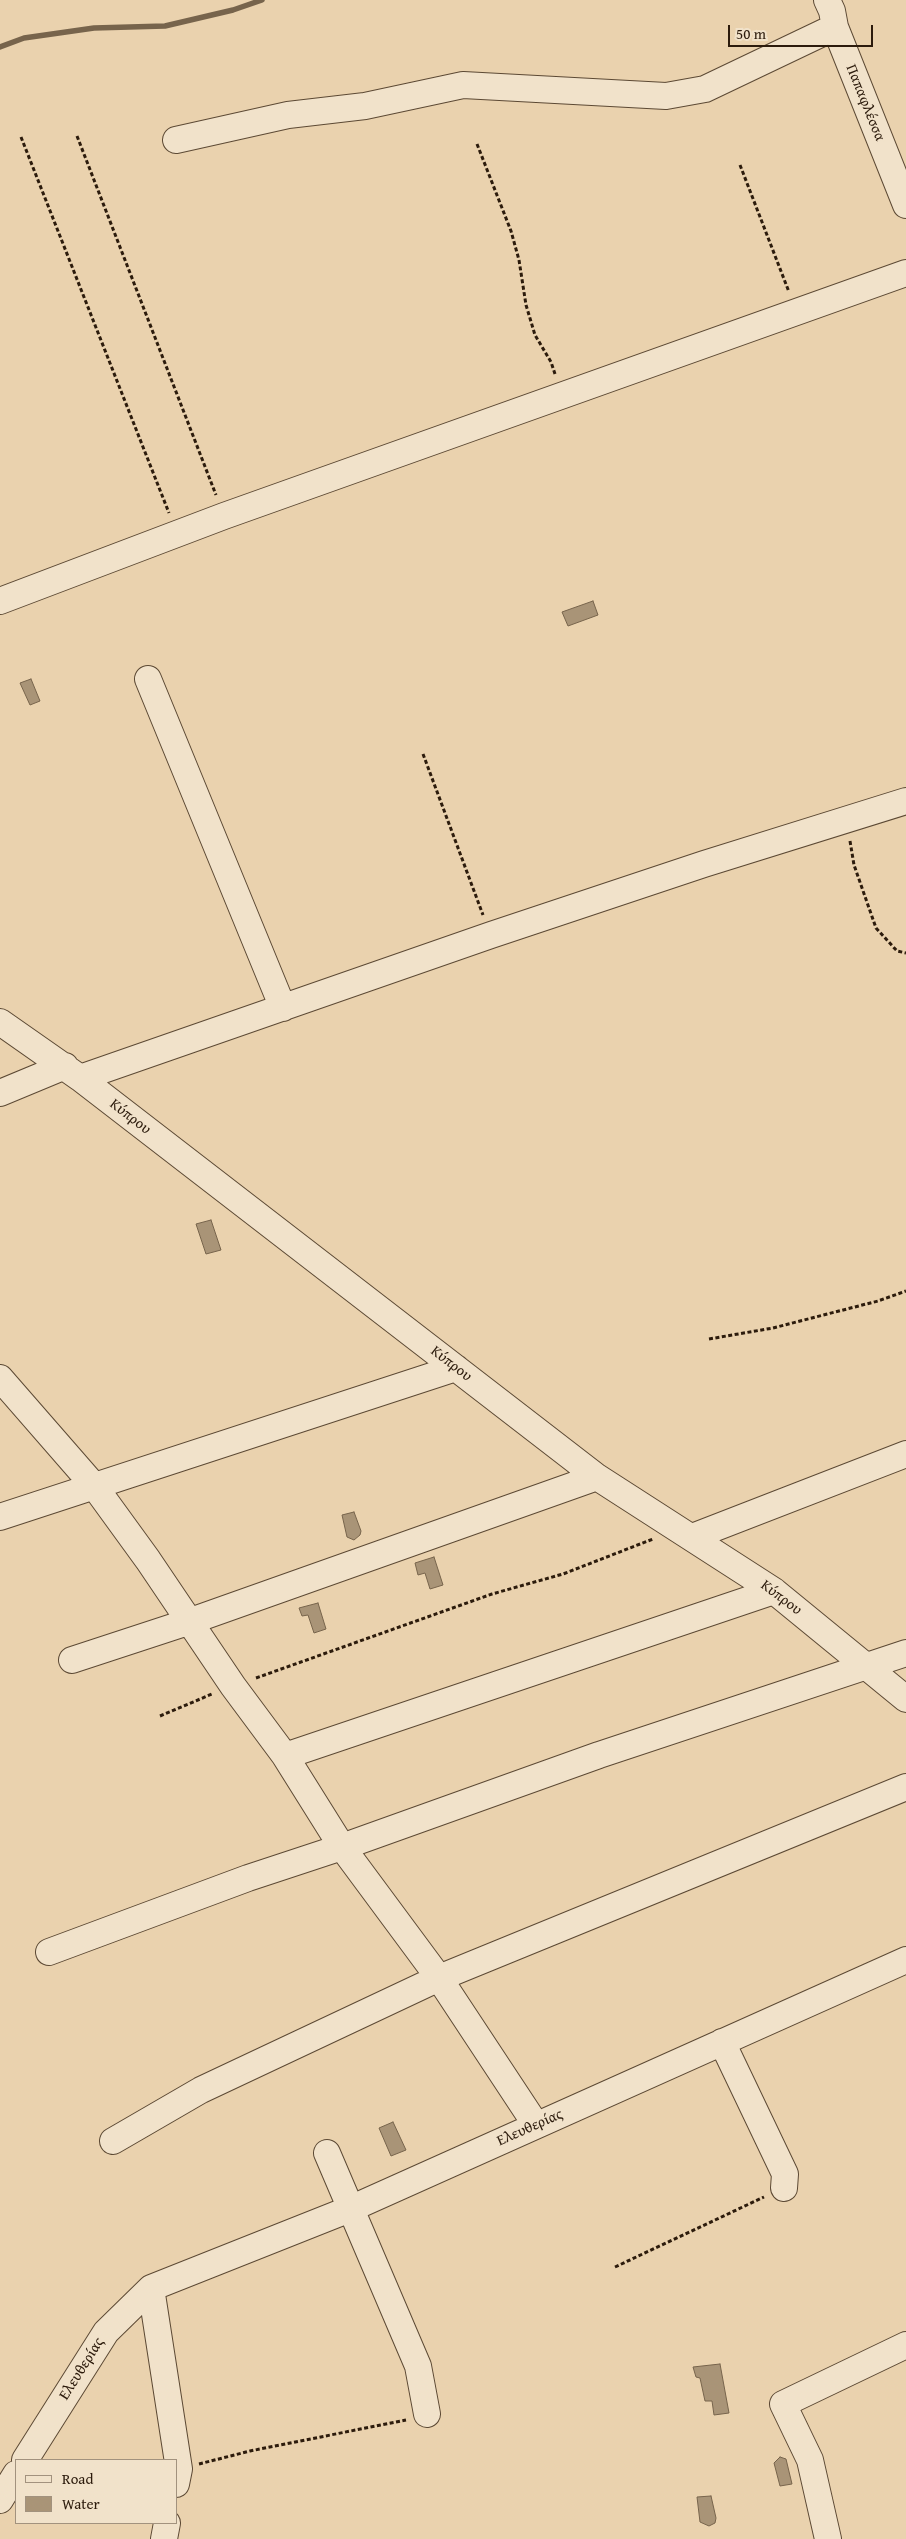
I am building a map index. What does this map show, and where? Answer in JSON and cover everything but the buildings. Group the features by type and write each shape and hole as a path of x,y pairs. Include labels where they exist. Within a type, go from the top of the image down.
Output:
{"street":[{"path":"176,140 288,115 365,106 463,84 666,96 705,89 831,12"},
{"name":"Παπαφλέσσα","path":"831,12 906,205"},
{"path":"0,601 224,516 906,273"},
{"path":"148,679 283,1008"},
{"path":"0,1093 283,1008 490,934 704,864 906,801"},
{"name":"Κύπρου","path":"0,1022 72,1072 597,1477 774,1591 906,1699"},
{"path":"0,1517 456,1368"},
{"path":"0,1378 95,1487 190,1621 233,1686 285,1756 342,1847 439,1978 536,2125"},
{"path":"684,1532 906,1454"},
{"path":"72,1660 190,1621 597,1477"},
{"path":"285,1756 774,1591"},
{"path":"49,1952 248,1878 342,1847 599,1755 906,1653"},
{"path":"113,2141 201,2090 439,1978 906,1787"},
{"name":"Ελευθερίας","path":"26,2459 106,2332 151,2288 350,2209 906,1960"},
{"path":"722,2042 786,2174 784,2188"},
{"path":"327,2154 418,2366 427,2414"},
{"path":"151,2288 175,2459"},
{"path":"828,2539 810,2460 783,2404 906,2345"},
{"path":"0,2500 15,2476"},
{"path":"164,2539 167,2524"}],"path":[{"path":"21,136 178,533"},
{"path":"76,136 224,516"},
{"path":"477,144 513,238 519,260 526,305 535,334 551,362 562,395"},
{"path":"740,165 796,312"},
{"path":"423,754 490,934"},
{"path":"852,818 850,840 854,865 876,928 897,951 906,952"},
{"path":"709,1338 773,1328 878,1301 906,1291"},
{"path":"160,1716 233,1686 492,1594 563,1574 684,1532"},
{"path":"615,2267 784,2188"},
{"path":"178,2477 250,2451 427,2414"}],"water":[{"path":"593,601 598,615 568,626 562,612"},
{"path":"31,679 40,701 30,705 20,683"},
{"path":"211,1220 221,1250 206,1254 196,1224"},
{"path":"354,1512 361,1531 360,1535 354,1540 347,1537 342,1515"},
{"path":"434,1557 443,1585 430,1589 425,1573 418,1575 415,1563"},
{"path":"318,1603 326,1629 314,1633 308,1615 302,1616 299,1608"},
{"path":"393,2122 406,2150 391,2156 379,2128"},
{"path":"720,2364 729,2413 714,2415 712,2401 705,2401 700,2378 696,2377 693,2367"},
{"path":"780,2457 786,2459 792,2484 780,2486 774,2463"},
{"path":"711,2496 716,2518 715,2523 709,2526 700,2522 697,2497"}],"waterway":[{"path":"0,47 24,38 94,28 165,26 233,10 262,0"}]}
